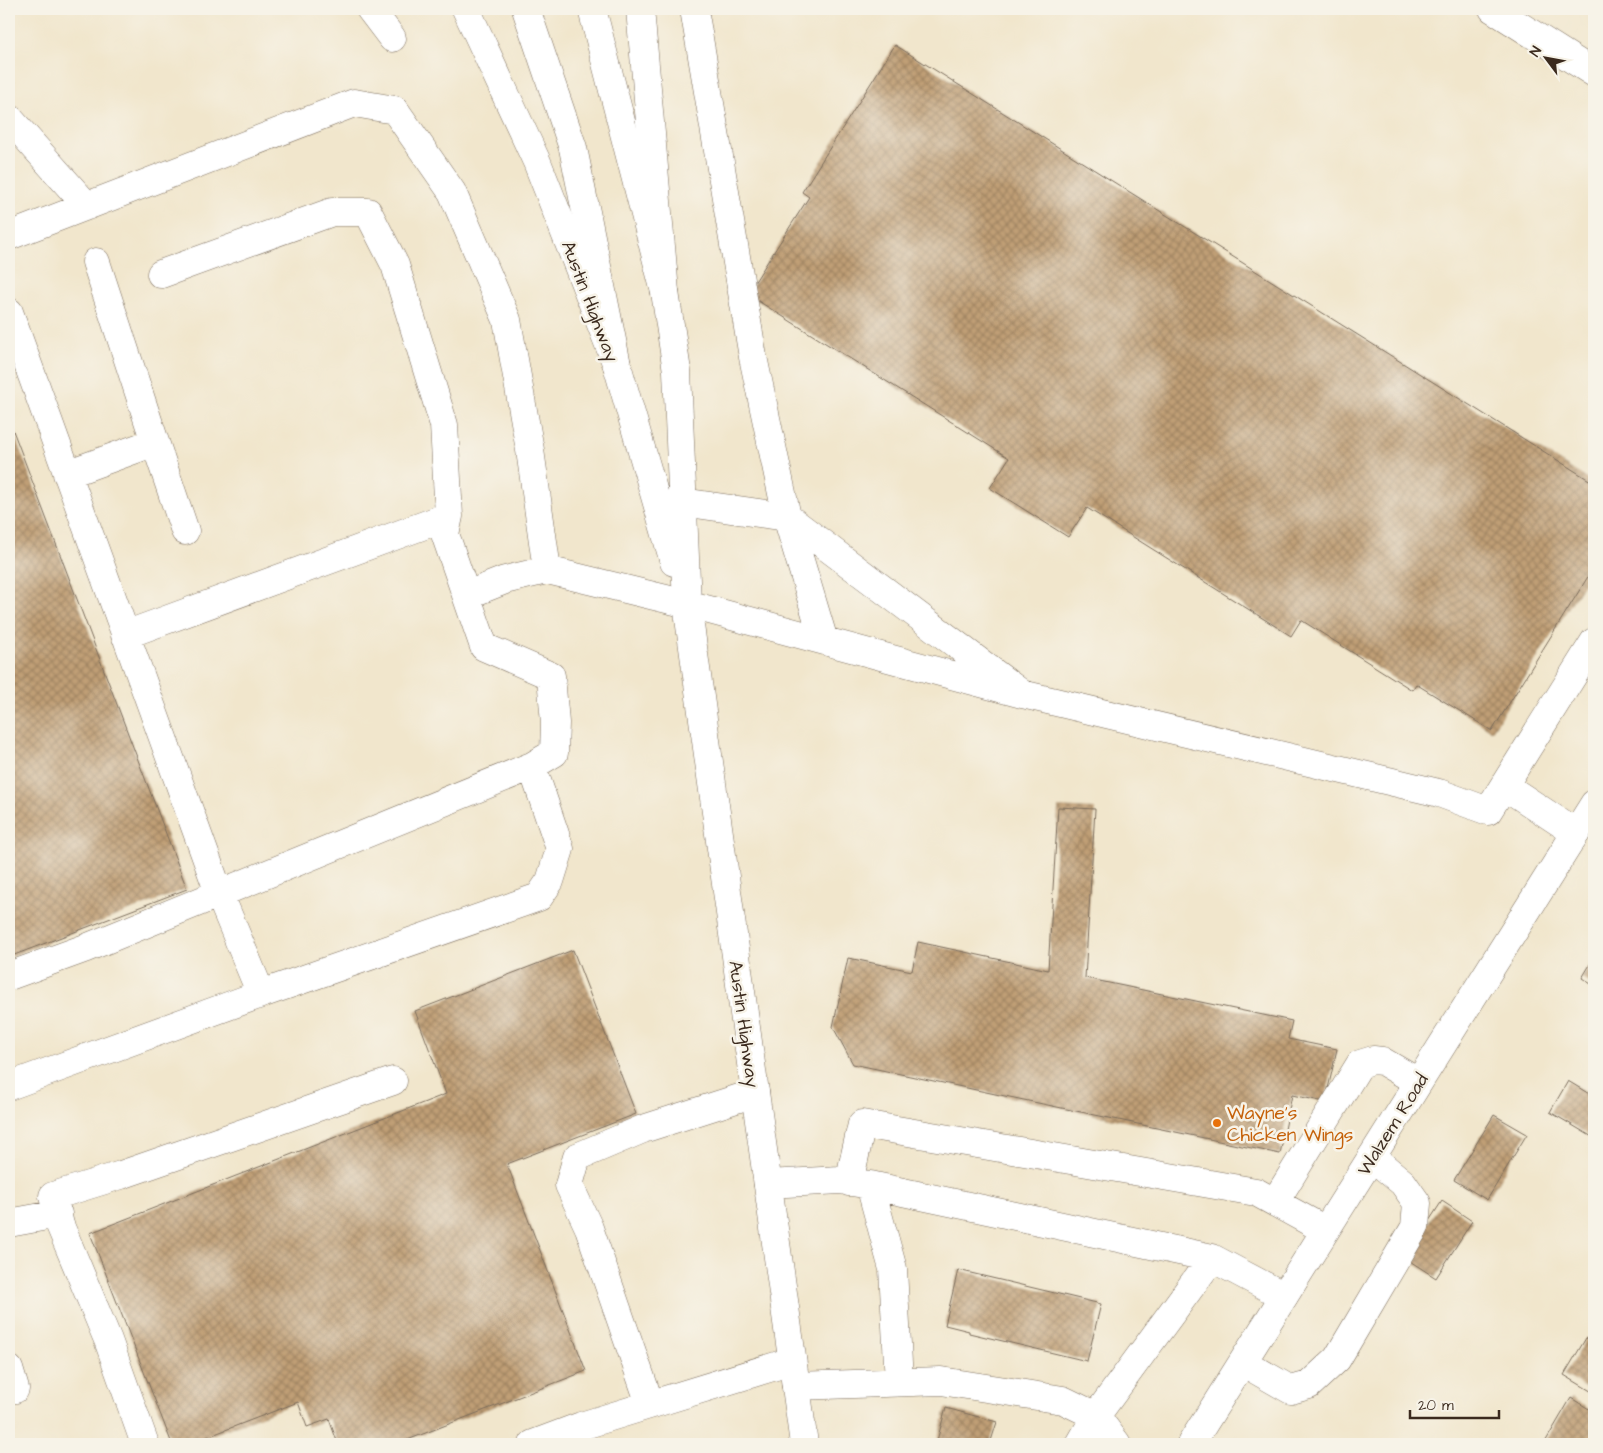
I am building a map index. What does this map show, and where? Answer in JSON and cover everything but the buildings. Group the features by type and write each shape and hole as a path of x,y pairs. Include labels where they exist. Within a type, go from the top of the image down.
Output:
{"main road":[{"path":"370,9 392,38"},
{"name":"Austin Highway","path":"466,9 537,162 617,365 687,604"},
{"path":"526,9 573,148 617,365"},
{"path":"592,9 665,292"},
{"name":"Austin Highway","path":"640,9 665,292 676,371 687,604 804,1444"},
{"path":"694,9 753,357 787,517 824,641"},
{"path":"1492,9 1594,73"},
{"path":"9,236 354,103 395,110 452,192 507,320 530,450 547,570"},
{"path":"9,118 87,206"},
{"path":"9,976 86,948 532,766 554,753 551,676 484,647 445,534 449,516 444,425 395,265 368,212 332,212 161,274"},
{"path":"96,262 185,531"},
{"path":"9,312 219,893 261,994"},
{"path":"67,474 155,442"},
{"path":"682,502 787,517 1022,694"},
{"path":"125,635 449,516"},
{"path":"467,594 505,580 547,570 687,604 1022,694 1439,793 1488,811 1594,642"},
{"path":"9,1086 261,994 539,897 550,881 560,849 532,766"},
{"path":"1505,786 1576,833"},
{"name":"Walzem Road","path":"1191,1444 1244,1363 1325,1230 1594,804"},
{"path":"1275,1202 1360,1064 1374,1060 1382,1061 1418,1082"},
{"path":"145,1444 108,1340 60,1225 53,1196 393,1081"},
{"path":"650,1404 588,1228 569,1185 577,1157 643,1129 755,1093"},
{"path":"899,1382 893,1269 860,1183 862,1124 1256,1192 1325,1230"},
{"path":"1244,1363 1291,1390 1309,1385 1337,1359 1415,1227 1417,1204 1403,1183 1372,1157"},
{"path":"768,1184 840,1180 860,1183 1212,1258 1284,1296"},
{"path":"9,1223 58,1214"},
{"path":"1080,1444 1096,1416 1212,1258"},
{"path":"538,1443 581,1426 650,1404 794,1374 899,1382 941,1381 1063,1400 1096,1416 1117,1444"}],"place":[{"name":"Wayne's Chicken Wings","path":"1217,1123"}]}
